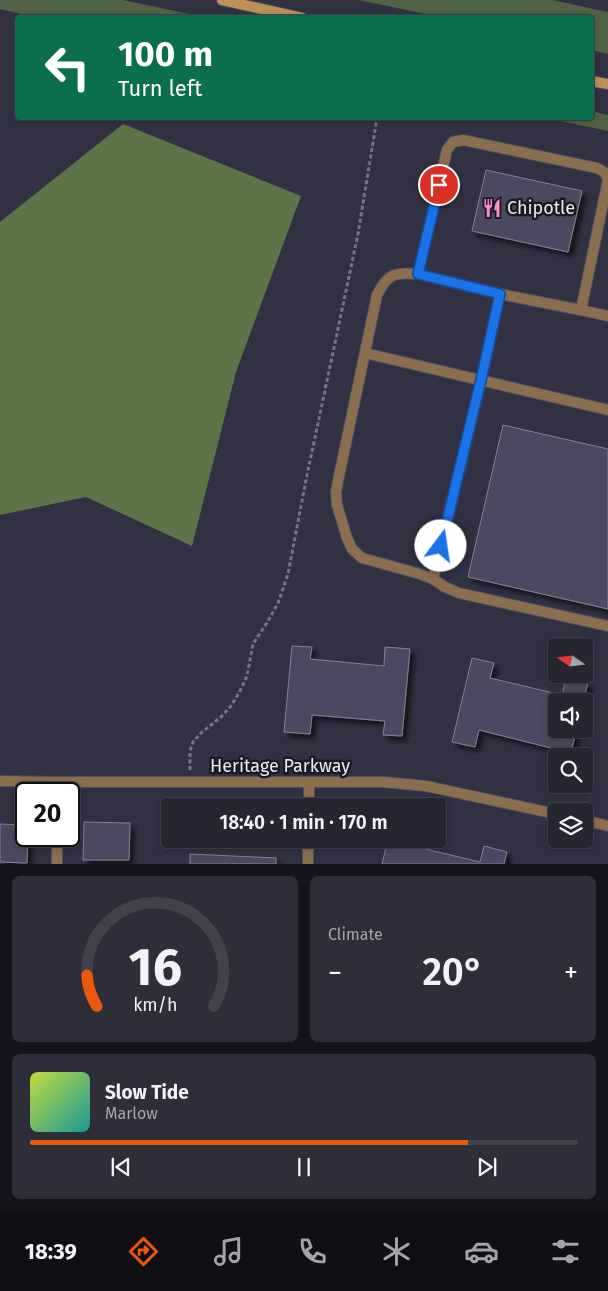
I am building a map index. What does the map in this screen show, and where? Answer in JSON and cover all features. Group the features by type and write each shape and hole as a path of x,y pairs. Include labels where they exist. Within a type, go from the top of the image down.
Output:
{"main road":[{"path":"222,0 289,15"},
{"path":"594,82 608,84"}],"street":[{"path":"418,274 448,150 453,142 463,140 597,168 604,172 608,180 581,310"},
{"path":"608,316 500,294 418,274 393,275 383,284 377,295 336,492 337,505 347,538 352,549 362,558 433,579 445,588 459,593 608,626"},
{"path":"433,579 500,294"},
{"path":"365,353 608,410"},
{"name":"Heritage Parkway","path":"0,781 56,782"},
{"name":"Heritage Parkway","path":"80,782 383,782 426,786 548,812"},
{"path":"309,782 309,798"},
{"path":"593,822 608,826"},
{"path":"57,847 57,864"},
{"path":"308,848 308,864"}],"path":[{"path":"189,782 190,752 193,742 221,717 239,693 247,676 253,644 278,603 288,574 358,234 378,120"}],"green space":[{"path":"0,0 123,0 194,15 27,15 0,9"},
{"path":"359,0 552,0 608,12 608,54 594,51 594,15 430,15"},
{"path":"594,112 608,115 608,131 556,120 594,120"},
{"path":"123,124 301,196 236,372 192,546 86,497 0,515 0,222"}],"building":[{"path":"486,170 582,191 568,252 472,231"},
{"path":"503,425 608,449 608,609 468,577"},
{"path":"292,646 312,647 310,659 384,666 385,647 410,649 402,736 383,735 385,721 312,715 310,734 284,732"},
{"path":"472,658 494,663 490,678 554,693 548,693 548,738 575,738 572,748 551,748 479,730 475,747 452,742"},
{"path":"565,683 588,683 585,693 562,693"},
{"path":"84,822 130,823 129,860 83,860"},
{"path":"0,824 15,825 15,847 28,847 27,863 0,862"},
{"path":"484,846 507,852 504,864 382,864 386,848 422,848 480,862"},
{"path":"190,854 276,858 276,864 190,864"}],"place":[{"name":"Chipotle","path":"492,208"}],"route":[{"path":"439,185 418,274 500,294 441,546"}]}
